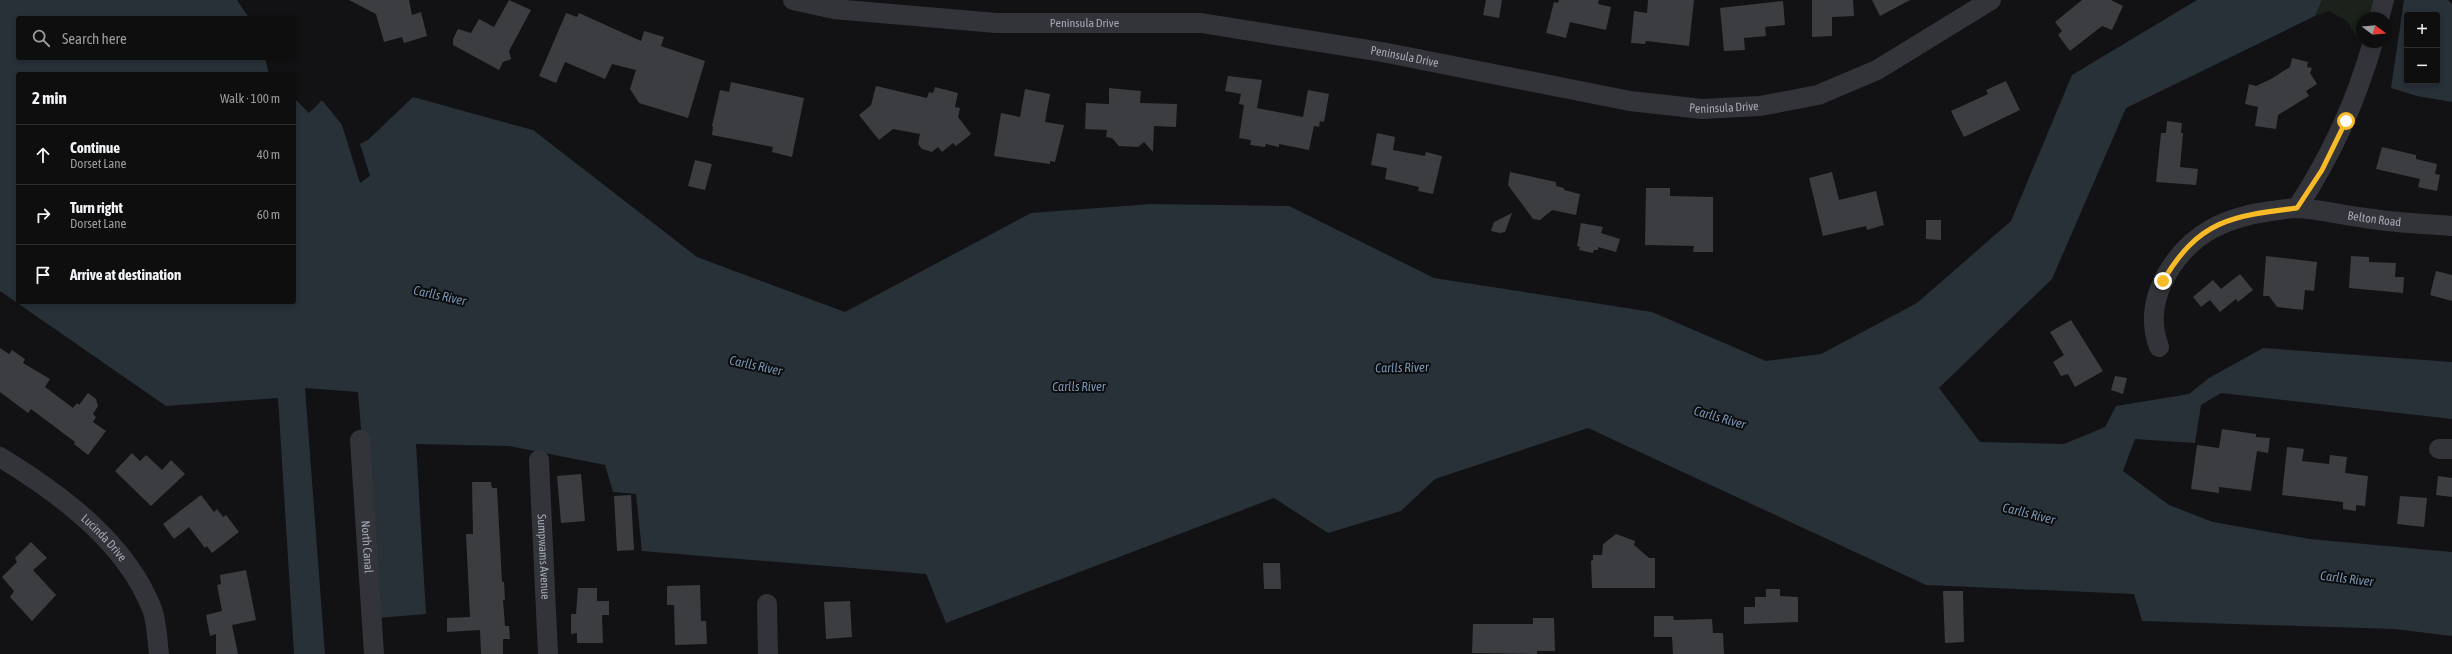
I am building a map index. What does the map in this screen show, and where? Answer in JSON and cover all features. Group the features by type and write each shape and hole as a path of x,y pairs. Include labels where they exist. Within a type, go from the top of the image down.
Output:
{"street":[{"name":"Peninsula Drive","path":"793,0 834,9 996,23 1201,23 1382,52 1630,101 1702,109 1760,106 1818,95 1877,70 1991,0"},
{"path":"2381,12 2384,0"},
{"path":"2297,208 2322,170 2346,121 2371,48"},
{"name":"Belton Road","path":"2159,347 2154,332 2153,311 2163,281 2175,261 2191,242 2216,226 2250,214 2297,208 2376,219 2452,226"},
{"name":"North Canal","path":"360,440 374,654"},
{"name":"Lucinda Drive","path":"0,457 61,498 104,538 134,575 152,610 159,654"},
{"name":"Sumpwams Avenue","path":"539,460 548,654"},
{"path":"767,604 768,654"}],"shaded area":[{"path":"2322,0 2375,0 2371,12 2356,12 2356,36 2347,21 2329,11 2315,16"}],"water":[{"name":"Carlls River","path":"0,0 237,0 248,16 16,16 16,60 266,60 268,72 16,72 16,302 0,291"},
{"name":"Carlls River","path":"2197,0 2322,0 2315,16 2126,108 2052,279 1939,388 1980,442 2064,444 2105,427 2116,406 2189,394 2209,378 2263,348 2452,362 2452,419 2221,393 2201,405 2195,443 2135,439 2123,471 2169,505 2213,522 2310,539 2452,552 2452,636 2394,629 2142,621 2134,594 1926,585 1588,428 1435,479 1401,511 1328,533 1274,498 946,623 926,574 642,551 636,494 613,492 605,465 509,446 416,444 426,614 376,618 358,392 305,388 325,654 294,654 278,398 166,406 19,304 296,304 296,100 309,113 322,100 342,125 360,183 370,176 360,144 368,140 413,97 533,130 697,257 845,312 1031,213 1151,204 1289,206 1434,278 1652,312 1766,361 1821,354 1917,303 2011,221 2072,75"},
{"path":"2404,0 2448,0 2452,4 2452,102 2417,96 2391,88"}],"building":[{"path":"349,0 409,0 412,15 421,12 427,36 404,43 402,37 384,42 376,14"},
{"path":"509,0 531,10 509,51 511,59 503,62 499,70 453,45 453,39 458,29 471,33 479,19 494,27"},
{"path":"1486,0 1502,0 1499,18 1483,15"},
{"path":"1559,0 1599,0 1598,4 1611,7 1606,30 1570,22 1566,38 1546,33 1554,2 1558,3"},
{"path":"1648,0 1694,0 1689,46 1646,41 1645,44 1631,43 1634,11 1647,13"},
{"path":"1812,0 1853,0 1854,16 1832,17 1832,36 1812,37"},
{"path":"1872,0 1910,0 1880,16"},
{"path":"2082,0 2111,0 2123,6 2112,30 2102,26 2070,51 2058,35 2062,31 2055,22"},
{"path":"1783,1 1785,25 1765,27 1766,36 1744,38 1745,50 1724,51 1720,8"},
{"path":"566,13 577,17 579,13 641,41 644,31 664,37 661,46 705,61 688,118 639,103 630,89 636,70 612,64 605,79 565,62 556,83 539,76"},
{"path":"2292,58 2308,62 2307,67 2312,68 2310,73 2317,84 2306,91 2309,96 2278,115 2276,129 2255,126 2258,107 2245,104 2249,84 2256,86 2271,79 2290,67"},
{"path":"1228,76 1262,80 1257,108 1303,117 1308,90 1329,94 1324,122 1320,121 1319,127 1314,126 1309,150 1279,144 1279,147 1266,144 1265,147 1250,145 1251,140 1239,138 1244,105 1239,104 1241,94 1225,91"},
{"path":"2006,81 2020,110 1964,137 1951,111 1988,94 1986,90"},
{"path":"731,82 804,98 792,157 772,152 773,147 712,135 712,126 720,90 729,92"},
{"path":"876,86 927,98 929,92 933,93 935,87 958,93 955,107 960,108 958,117 971,134 956,146 953,143 942,152 938,147 932,152 922,149 918,144 920,134 893,129 879,140 859,115 871,105"},
{"path":"1109,88 1141,91 1140,103 1177,104 1176,127 1154,126 1153,152 1144,142 1138,147 1119,146 1112,138 1106,137 1107,130 1085,129 1086,103 1109,104"},
{"path":"1025,89 1050,94 1045,122 1064,125 1055,162 1050,161 1050,164 994,156 1001,113 1020,117"},
{"path":"2167,121 2182,123 2181,133 2183,133 2180,167 2198,169 2196,185 2156,182 2161,133 2166,133"},
{"path":"1377,133 1395,137 1393,150 1425,156 1426,152 1442,156 1433,194 1418,191 1419,187 1385,179 1387,168 1371,165"},
{"path":"2382,147 2416,155 2416,159 2437,164 2435,174 2440,175 2437,191 2418,187 2420,179 2376,169"},
{"path":"695,160 712,164 705,190 688,186"},
{"path":"1510,172 1556,182 1556,186 1564,188 1564,190 1580,194 1576,215 1552,210 1540,220 1533,219 1508,185"},
{"path":"1832,172 1839,200 1876,191 1884,225 1867,230 1866,226 1823,236 1809,178"},
{"path":"1646,188 1670,188 1670,196 1713,197 1713,252 1693,252 1694,246 1645,245"},
{"path":"1512,213 1505,232 1500,233 1491,231 1494,222"},
{"path":"1926,220 1941,220 1941,240 1926,239"},
{"path":"1581,223 1603,227 1601,233 1620,239 1616,252 1598,247 1598,250 1594,250 1593,253 1579,250 1580,247 1577,246"},
{"path":"2266,256 2317,262 2314,291 2305,290 2303,310 2277,307 2269,296 2263,296"},
{"path":"2351,256 2369,257 2369,262 2396,263 2395,277 2404,277 2403,293 2349,288"},
{"path":"2436,271 2452,275 2452,301 2430,295"},
{"path":"2240,274 2253,290 2238,302 2236,299 2220,312 2210,300 2201,307 2193,297 2213,280 2221,289"},
{"path":"2071,320 2103,371 2075,387 2068,374 2061,376 2053,362 2064,355 2050,332"},
{"path":"0,348 9,354 12,350 25,359 23,363 50,379 45,387 73,408 77,403 79,405 88,393 96,399 98,406 93,414 96,417 93,422 106,431 88,455 74,444 75,442 31,409 28,413 0,392"},
{"path":"2115,376 2127,378 2123,394 2111,390"},
{"path":"2222,429 2256,434 2256,437 2270,438 2268,453 2257,451 2251,491 2219,487 2219,493 2191,489 2197,445 2219,448"},
{"path":"2287,447 2304,449 2302,461 2329,464 2330,455 2347,457 2345,473 2368,476 2365,506 2356,505 2356,511 2343,509 2343,502 2282,495"},
{"path":"132,453 140,461 146,455 162,470 171,460 185,474 151,506 115,471"},
{"path":"581,474 585,521 561,523 557,476"},
{"path":"2438,476 2452,478 2452,497 2436,495"},
{"path":"472,482 491,482 492,488 497,488 502,582 504,582 505,600 503,600 505,626 509,626 510,639 503,639 503,654 481,654 480,630 447,632 447,618 470,617 466,534 473,534"},
{"path":"201,495 214,512 217,509 223,517 226,515 239,532 212,553 207,546 205,548 189,527 174,539 163,524"},
{"path":"631,495 634,550 617,551 614,496"},
{"path":"2400,496 2427,498 2424,527 2397,524"},
{"path":"1616,534 1635,541 1634,545 1649,558 1655,558 1655,588 1592,588 1591,561 1593,560 1593,555 1602,555 1603,544"},
{"path":"31,542 47,558 33,570 56,595 32,621 10,597 14,591 2,577 17,562 15,558"},
{"path":"1263,563 1280,563 1281,589 1264,589"},
{"path":"246,570 256,620 232,625 238,654 216,654 216,634 210,636 206,615 222,611 217,585 221,584 220,575"},
{"path":"700,585 701,621 706,621 707,644 675,645 674,605 667,605 667,586"},
{"path":"578,588 597,588 597,601 609,601 609,615 602,615 603,643 577,643 577,633 571,634 571,614 576,614"},
{"path":"1766,589 1780,589 1780,596 1798,597 1798,622 1744,624 1744,607 1755,607 1755,597 1766,597"},
{"path":"1943,591 1963,591 1964,642 1945,643"},
{"path":"850,601 852,637 826,639 824,602"},
{"path":"1654,616 1673,616 1674,620 1712,619 1713,633 1723,633 1724,654 1673,654 1672,637 1654,637"},
{"path":"1533,618 1554,618 1555,651 1537,651 1537,654 1472,653 1473,624 1533,624"}],"route":[{"path":"2163,281 2175,261 2191,242 2216,226 2250,214 2297,208 2322,170 2346,121"}]}
